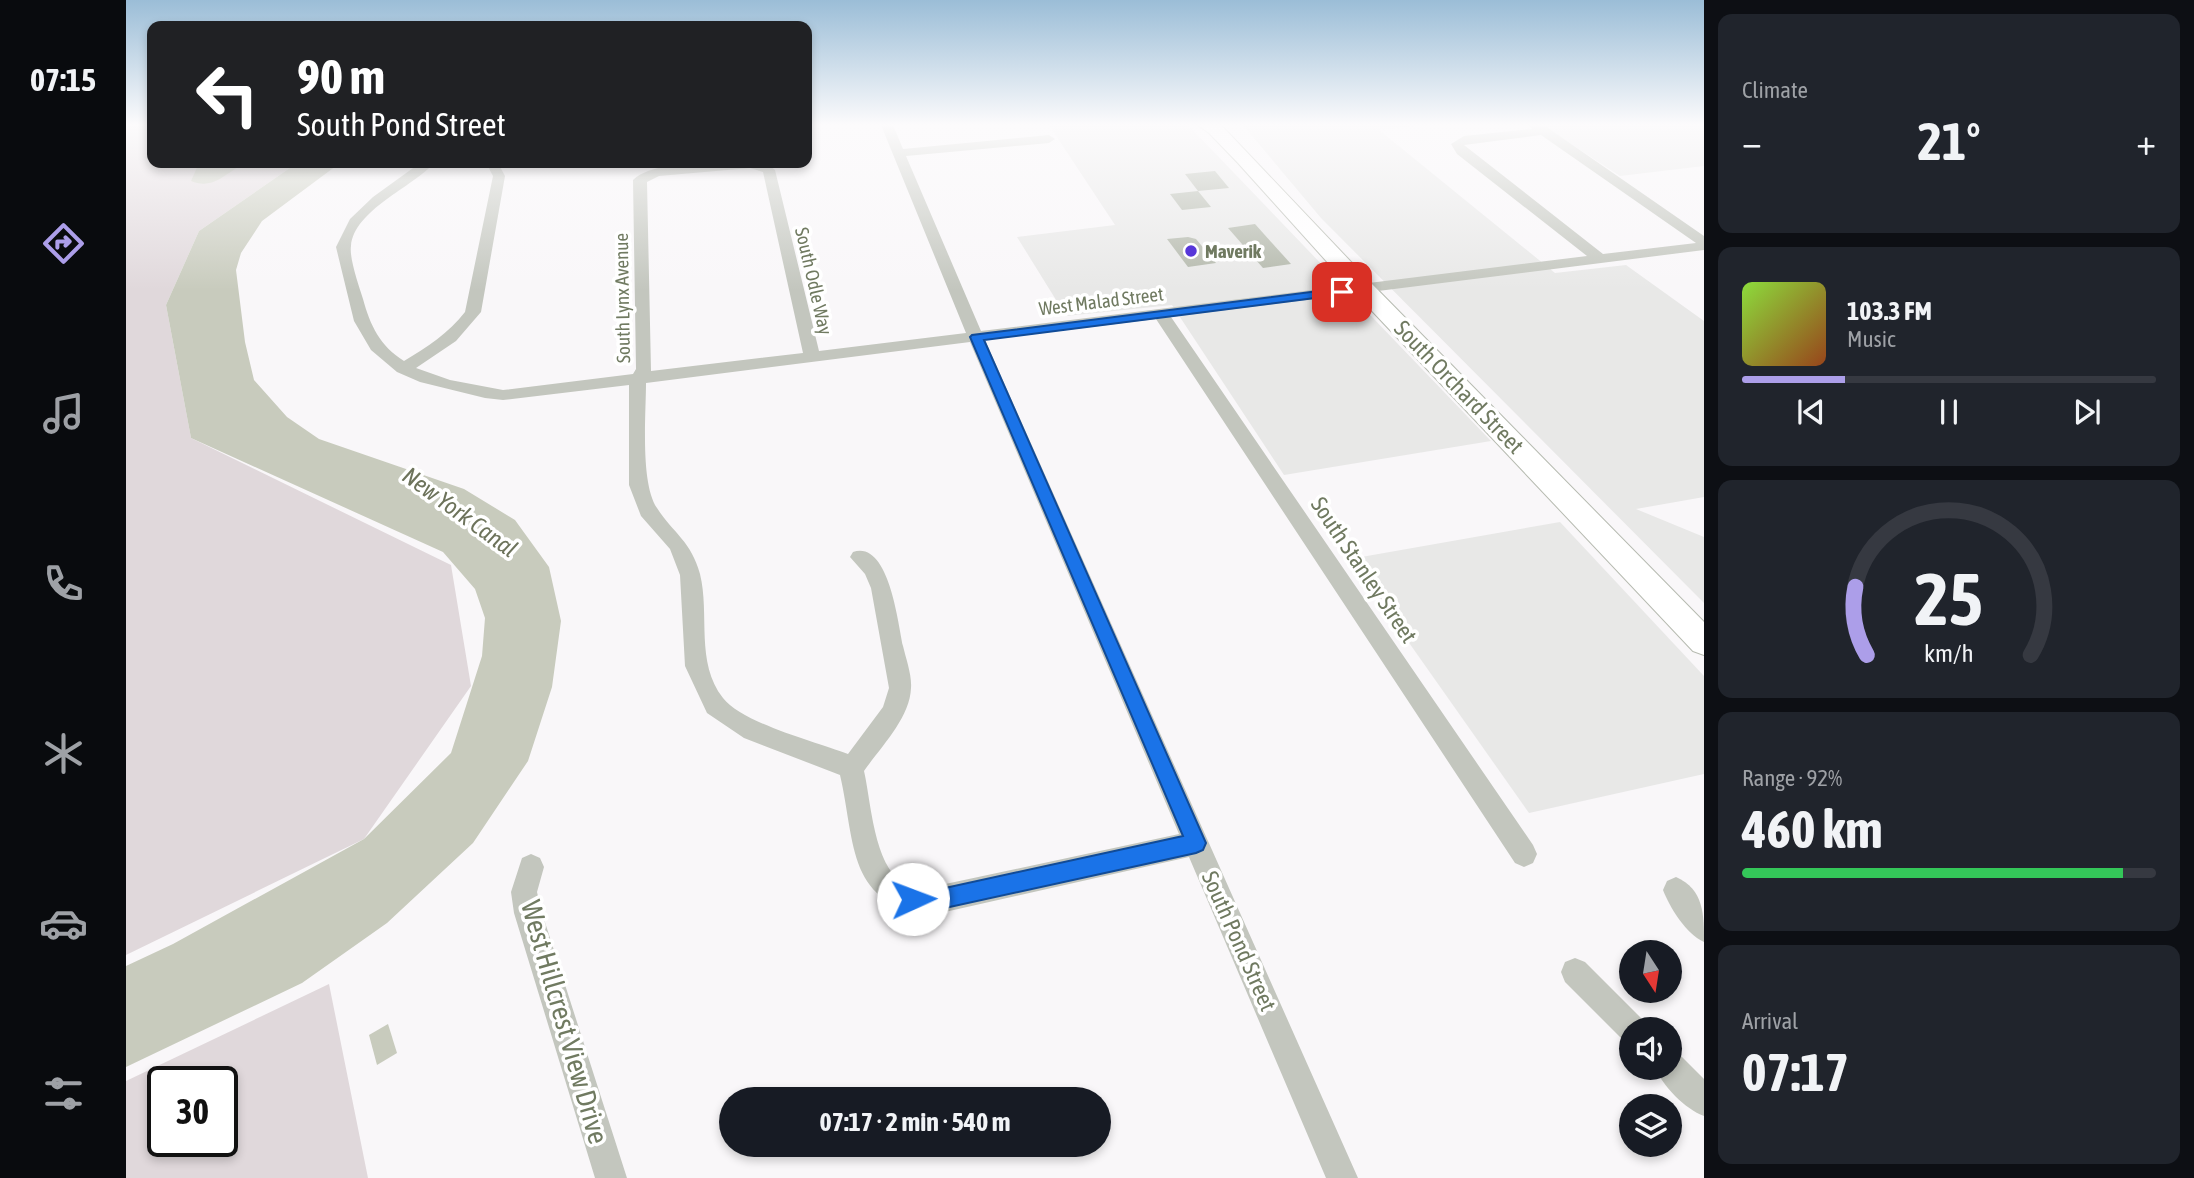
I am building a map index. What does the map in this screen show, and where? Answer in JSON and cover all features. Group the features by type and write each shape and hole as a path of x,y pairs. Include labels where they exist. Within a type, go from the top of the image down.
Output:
{"main road":[{"name":"South Orchard Street","path":"1262,180 1704,642"}],"street":[{"path":"406,180 362,214 349,230 343,247 365,329 383,353 403,368 442,346 474,313 498,180"},
{"name":"South Lynx Avenue","path":"637,380 644,369 640,180"},
{"name":"South Odle Way","path":"771,180 812,358"},
{"name":"South Pond Street","path":"910,180 1342,1178"},
{"path":"1498,180 1600,259"},
{"path":"1613,180 1704,244"},
{"name":"West Malad Street","path":"403,368 472,391 503,395 1364,289 1704,244"},
{"name":"South Stanley Street","path":"1161,314 1524,854"},
{"path":"637,380 638,485 648,511 678,546 690,575 696,666 715,706 752,731 842,763 851,769 874,869 892,890 913,899 936,900 1196,843"},
{"path":"851,769 893,711 900,688 881,588 873,570 860,558"},
{"name":"West Hillcrest View Drive","path":"531,867 524,892 527,913 611,1178"},
{"path":"1676,890 1704,928"},
{"path":"1575,972 1620,1017"},
{"path":"1682,1078 1704,1101"}],"shaded area":[{"path":"126,180 273,180 199,231 166,305 191,438 451,565 471,686 364,839 126,955"},
{"path":"1085,180 1241,180 1491,441 1284,475 1172,305 1066,316 1017,237 1115,225"},
{"path":"1289,180 1441,180 1555,273 1626,265 1704,321 1704,497 1636,509 1704,537 1704,603 1321,218"},
{"path":"1560,522 1704,676 1704,774 1529,813 1350,559"},
{"path":"329,984 368,1178 126,1178 126,1081 147,1071 147,1157 238,1157 238,1066 157,1066"}],"water":[{"path":"191,180 218,180 207,184"},
{"name":"New York Canal","path":"273,180 317,180 262,221 241,253 236,270 245,342 254,380 287,417 319,439 464,489 515,520 549,567 561,621 552,687 528,761 473,843 387,923 302,983 126,1067 126,966 173,944 364,839 451,753 482,656 485,618 475,589 443,552 191,438 166,305 199,231"},
{"path":"388,1024 397,1053 377,1065 369,1035"}],"building":[{"path":"1190,180 1222,180 1229,188 1198,191"},
{"path":"1198,191 1211,207 1182,210 1170,194"},
{"name":"Maverik","path":"1255,224 1291,264 1263,268 1228,228"},
{"name":"Maverik","path":"1167,239 1196,239 1216,263 1188,267"}],"place":[{"name":"Maverik","path":"1191,251"}],"route":[{"path":"913,899 936,900 1196,843 976,337 1342,292"}]}
